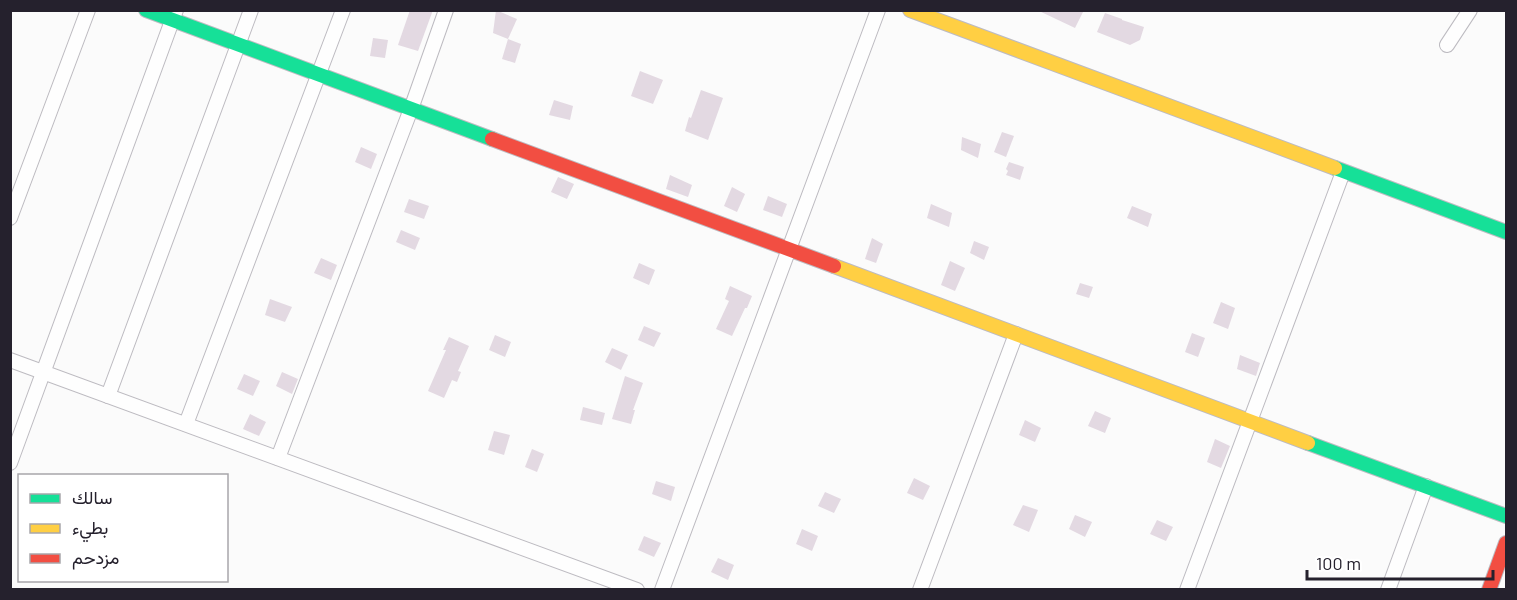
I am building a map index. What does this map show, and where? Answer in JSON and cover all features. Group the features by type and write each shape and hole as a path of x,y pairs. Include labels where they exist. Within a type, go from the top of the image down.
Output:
{"street":[{"path":"10,218 88,10"},
{"path":"146,10 175,15 238,45 1506,516"},
{"path":"108,396 251,10"},
{"path":"186,424 344,10"},
{"path":"278,458 411,109 446,10"},
{"path":"662,590 878,10"},
{"path":"910,10 1506,232"},
{"path":"1447,45 1470,10"},
{"path":"10,463 175,15"},
{"path":"1187,590 1343,172"},
{"path":"920,590 1016,334"},
{"path":"10,360 637,590"},
{"path":"1388,590 1426,486"},
{"path":"1489,590 1506,543"}],"building":[{"path":"410,10 433,10 418,51 398,45"},
{"path":"496,10 517,19 508,39 493,33"},
{"path":"1037,10 1084,10 1075,28"},
{"path":"1105,13 1144,27 1140,40 1130,45 1097,32"},
{"path":"373,38 388,40 385,58 370,56"},
{"path":"508,39 521,44 515,63 502,59"},
{"path":"640,71 663,80 653,104 631,96"},
{"path":"701,90 723,98 708,140 685,131"},
{"path":"554,100 573,106 570,120 549,115"},
{"path":"1002,132 1014,136 1006,157 994,152"},
{"path":"962,137 981,144 978,158 961,150"},
{"path":"361,147 377,154 371,169 355,162"},
{"path":"1009,162 1024,167 1020,180 1006,175"},
{"path":"670,175 692,185 688,197 666,189"},
{"path":"558,177 574,184 567,199 551,192"},
{"path":"732,187 745,194 737,212 724,206"},
{"path":"768,196 787,204 782,217 763,210"},
{"path":"409,199 429,206 424,219 404,212"},
{"path":"931,204 952,213 949,227 927,218"},
{"path":"1132,206 1152,214 1148,227 1127,218"},
{"path":"401,230 420,238 415,250 396,242"},
{"path":"872,238 883,244 876,263 865,259"},
{"path":"974,241 989,247 984,260 970,253"},
{"path":"321,258 337,265 331,280 314,273"},
{"path":"950,261 965,268 955,291 941,285"},
{"path":"639,263 655,270 649,285 633,278"},
{"path":"1080,283 1093,287 1089,298 1076,294"},
{"path":"730,286 752,296 732,336 716,329 729,301 725,299"},
{"path":"270,299 292,307 285,322 265,315"},
{"path":"1221,302 1235,308 1228,329 1213,323"},
{"path":"644,326 661,333 654,347 638,340"},
{"path":"1192,333 1205,338 1198,357 1185,352"},
{"path":"495,335 511,342 505,357 489,350"},
{"path":"449,337 469,346 458,371 461,372 457,382 452,380 444,398 428,391 446,350 443,350"},
{"path":"612,348 628,355 621,370 605,362"},
{"path":"1240,355 1260,363 1256,376 1237,369"},
{"path":"282,372 298,379 292,394 276,386"},
{"path":"244,374 260,381 253,396 237,389"},
{"path":"625,376 643,383 633,410 635,410 631,424 612,419"},
{"path":"583,407 605,413 602,425 580,420"},
{"path":"1095,411 1111,418 1105,433 1088,426"},
{"path":"250,414 266,422 259,436 243,429"},
{"path":"1025,420 1041,428 1035,442 1019,435"},
{"path":"494,431 510,435 504,455 488,450"},
{"path":"1215,439 1230,446 1221,468 1207,462"},
{"path":"532,449 544,454 537,472 525,467"},
{"path":"914,478 930,486 923,500 907,493"},
{"path":"656,481 675,487 671,501 652,494"},
{"path":"825,492 841,499 834,513 818,506"},
{"path":"1023,505 1038,510 1029,532 1013,525"},
{"path":"1075,515 1092,522 1085,537 1069,529"},
{"path":"1157,520 1173,527 1166,541 1150,534"},
{"path":"802,529 818,536 812,551 796,544"},
{"path":"644,536 661,543 654,557 638,550"},
{"path":"718,558 734,565 728,580 711,572"}],"traffic: fast":[{"path":"146,10 492,139"},
{"path":"1335,168 1506,232"},
{"path":"1308,443 1506,516"}],"traffic: slow":[{"path":"910,10 1335,168"},
{"path":"834,266 1308,443"}],"traffic: jam":[{"path":"492,139 834,266"},
{"path":"1489,590 1506,543"}]}
